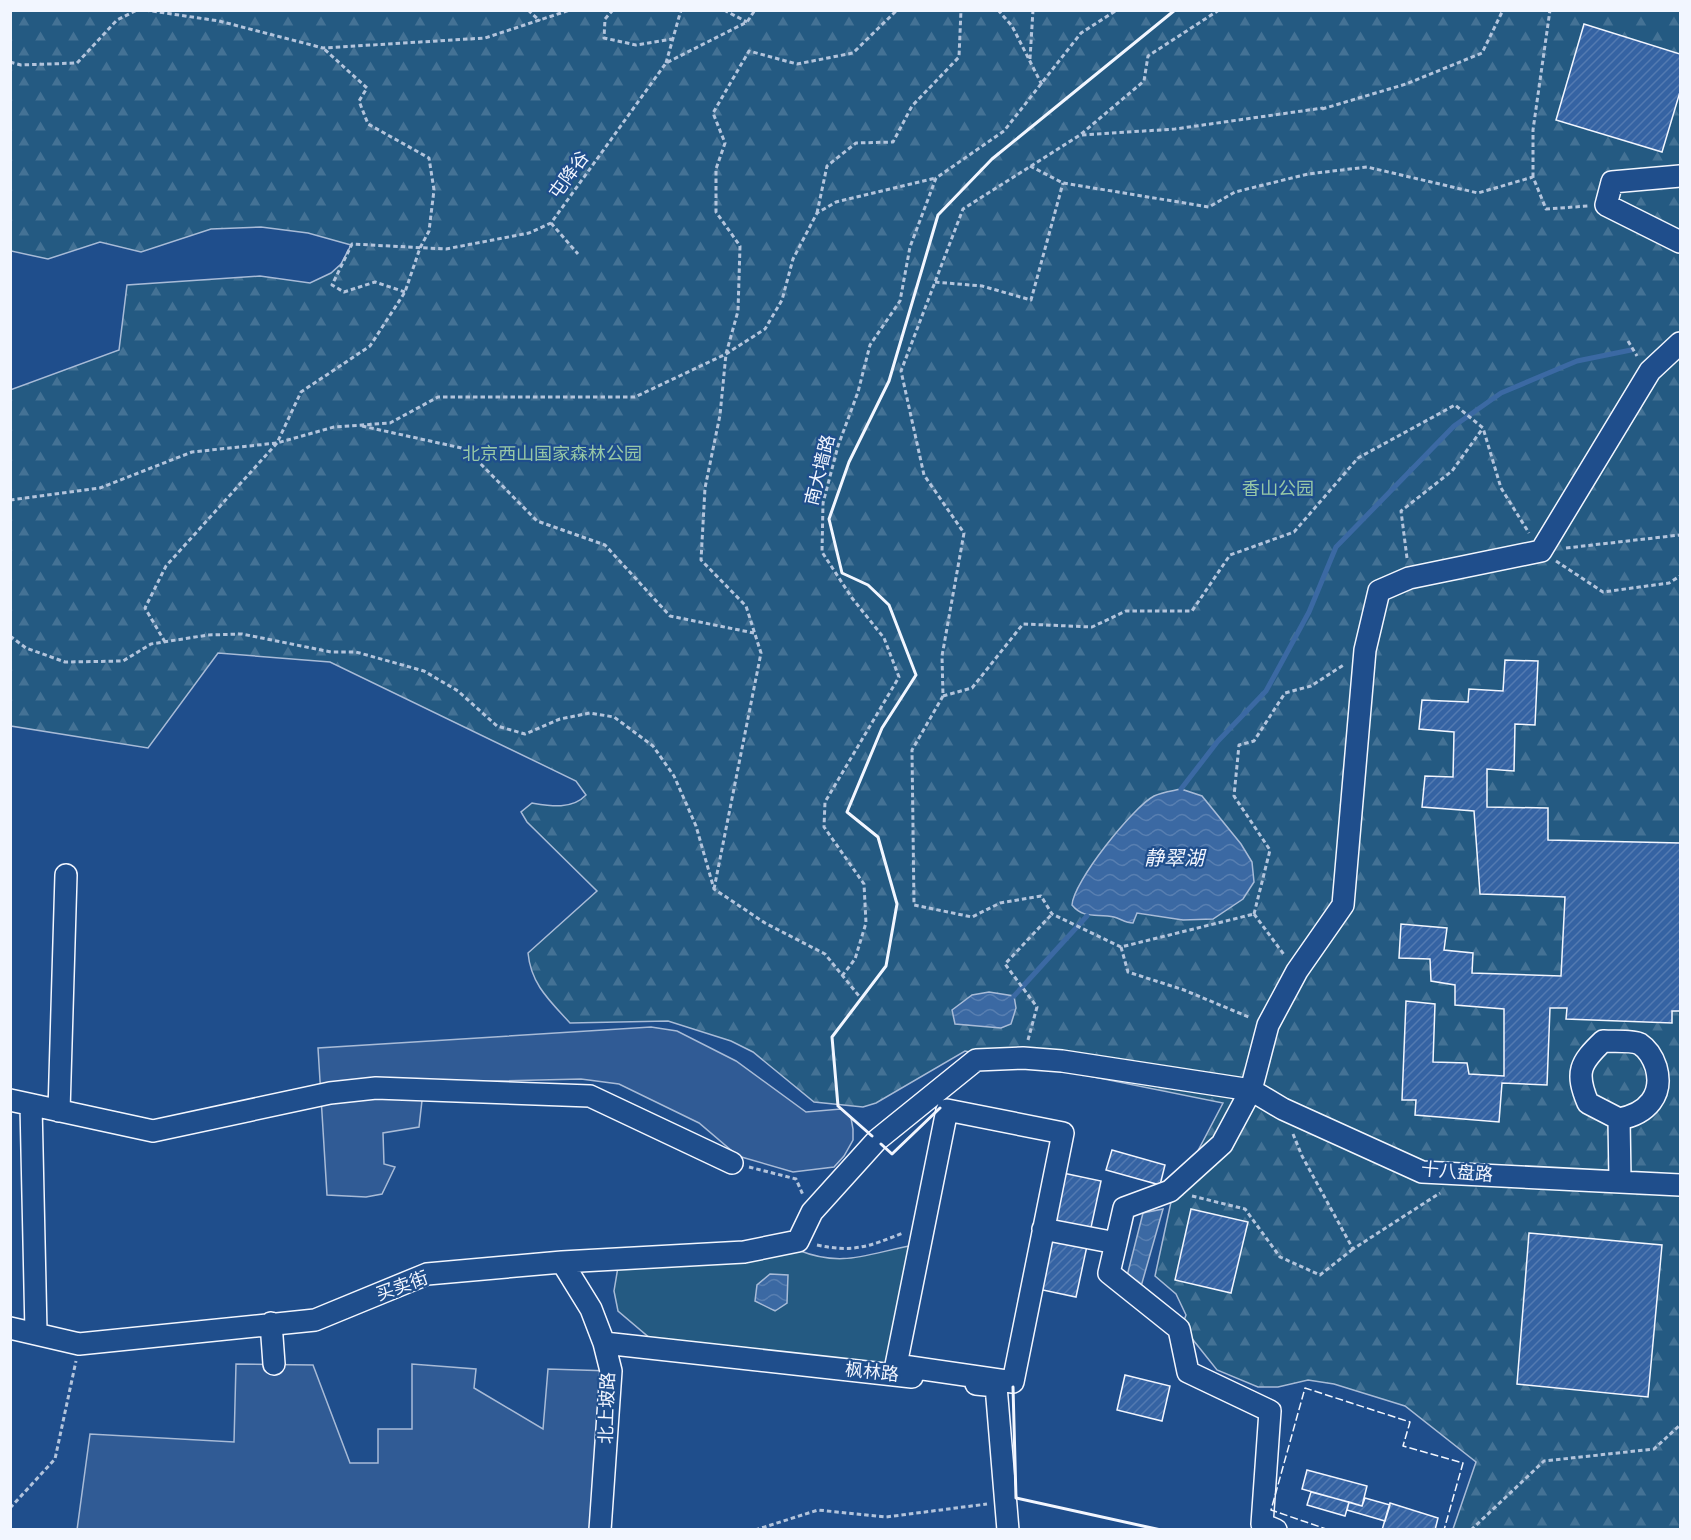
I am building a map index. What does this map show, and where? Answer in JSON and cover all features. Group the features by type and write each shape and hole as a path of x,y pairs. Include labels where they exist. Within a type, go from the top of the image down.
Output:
{"street":[{"path":"1680,176 1612,182 1606,205 1680,242"},
{"path":"1276,1530 1262,1524 1270,1412 1188,1372 1179,1329 1109,1273 1124,1208 1170,1191 1222,1144 1251,1090 1268,1025 1297,971 1343,905 1365,650 1379,591 1409,578 1541,551 1650,371 1680,343"},
{"path":"59,1111 66,875"},
{"path":"798,1240 812,1212 877,1140 976,1060 1023,1058 1062,1061 1251,1090"},
{"path":"10,1100 153,1131 330,1093 376,1088 590,1096 732,1163"},
{"name":"十八盘路","path":"1251,1090 1283,1110 1422,1172 1620,1180 1680,1185"},
{"path":"31,1105 36,1332"},
{"path":"947,1110 1063,1133 1013,1382 896,1365 925,1227 947,1110"},
{"path":"1619,1119 1620,1180"},
{"path":"1044,1229 1116,1243"},
{"name":"买卖街","path":"10,1328 36,1332 79,1344 315,1320 427,1274 562,1262 744,1252 798,1240"},
{"name":"北上坡路","path":"562,1262 591,1310 604,1342 611,1371 600,1530"},
{"path":"271,1323 274,1364"},
{"name":"枫林路","path":"604,1342 996,1386 1008,1530"}],"path":[{"path":"10,62 21,65 78,63 117,20 137,10"},
{"path":"145,10 219,21 322,48 485,38 570,10"},
{"path":"528,10 540,21"},
{"path":"613,10 605,20 604,38 636,45 672,39"},
{"path":"666,63 681,10"},
{"path":"724,10 747,22"},
{"name":"屯降谷","path":"405,292 375,282 344,292 332,285 352,244 446,249 518,235 551,222 666,63 747,22 755,10"},
{"path":"714,889 761,653 746,606 701,560 705,488 720,415 726,354 738,311 740,246 716,212 716,169 725,143 713,113 749,51 797,64 854,53 897,10"},
{"path":"10,500 100,488 192,452 277,443 334,427 390,423 438,397 635,397 726,354 765,329 782,300 793,259 817,213 828,166 856,143 893,142 912,106 959,57 960,10"},
{"path":"998,10 1012,26 1042,85"},
{"path":"1030,61 1033,10"},
{"path":"817,213 836,202 936,178 1004,131 1082,33 1117,10"},
{"path":"1219,10 1148,56 1144,81 1080,135 963,209 901,371 924,475 964,533 942,656 943,696 912,750 914,904 972,917 1000,903 1041,896 1052,914 1121,947 1254,914"},
{"path":"1080,135 1175,129 1322,108 1406,84 1482,53 1503,10"},
{"path":"1550,10 1533,130 1533,177 1546,209 1606,205"},
{"path":"165,642 145,608 166,566 277,443 301,392 370,346 405,292 420,248 429,231 434,190 429,158 368,124 359,101 367,88 322,48"},
{"path":"1030,166 1063,183 1209,207 1235,192 1308,174 1367,167 1478,193 1533,177"},
{"name":"南大墙路","path":"842,976 855,959 866,923 864,884 824,827 825,802 899,677 884,638 852,598 822,552 823,502 870,345 900,301 910,247 936,178"},
{"path":"935,282 982,286 1031,300 1063,183"},
{"path":"551,222 578,254"},
{"path":"943,696 972,688 1023,624 1092,627 1126,611 1192,611 1230,555 1294,532 1358,458 1455,405 1483,428 1452,471 1401,511 1409,578"},
{"path":"358,425 466,449 537,521 604,545 670,616 754,633"},
{"path":"1541,551 1680,535"},
{"path":"1669,583 1680,576"},
{"path":"10,636 26,648 66,662 123,661 151,644 207,635 242,634 331,652 356,652 423,670 458,691 497,726 525,734 560,719 590,713 614,717 653,746 674,776 696,826 714,889 765,922 825,954 859,996"},
{"path":"1254,914 1270,850 1234,796 1239,745 1254,741 1285,693 1311,686 1365,650"},
{"path":"1023,1058 1037,1007 1005,963 1052,914"},
{"path":"1254,914 1297,971"},
{"path":"1121,947 1128,972 1184,990 1268,1025"},
{"path":"1283,1110 1302,1156 1353,1249"},
{"path":"732,1163 796,1179"},
{"path":"1170,1191 1245,1209 1280,1257 1320,1275 1353,1249 1440,1193"},
{"path":"798,1240 842,1250 870,1247 901,1233 925,1227"},
{"path":"10,1508 55,1459 79,1344"},
{"path":"1471,1530 1544,1461 1654,1449 1680,1425"},
{"path":"755,1530 818,1510 886,1517 992,1503"}],"green space":[{"path":"11,11 1680,11 1680,1529 1453,1529 1476,1462 1405,1406 1334,1384 1308,1380 1278,1387 1258,1387 1217,1370 1182,1326 1186,1315 1176,1294 1155,1276 1171,1202 1223,1103 965,1051 876,1103 863,1107 814,1102 753,1052 731,1041 668,1021 570,1023 537,983 528,953 597,891 527,822 521,812 532,803 553,806 568,805 586,795 576,781 330,662 218,653 148,748 11,726 10,390 119,350 127,285 260,276 310,283 331,273 341,264 351,245 308,233 261,227 211,229 141,252 100,242 48,259 11,251"},
{"path":"922,1244 896,1365 651,1339 618,1311 614,1291 618,1267 798,1250 815,1256 831,1258 860,1257"}],"shaded area":[{"path":"651,1027 677,1031 736,1061 806,1112 841,1109 851,1118 853,1129 853,1140 844,1156 834,1167 793,1172 738,1156 699,1123 619,1084 581,1079 424,1083 419,1127 383,1133 384,1164 395,1167 382,1194 366,1197 327,1195 318,1048"},
{"path":"236,1364 313,1365 350,1463 378,1463 378,1429 412,1429 412,1364 476,1369 474,1388 543,1429 548,1369 611,1371 600,1529 77,1530 90,1434 234,1442"}],"water":[{"name":"静翠湖","path":"1181,789 1202,796 1241,844 1252,862 1254,882 1243,899 1213,919 1183,920 1137,913 1133,923 1114,917 1081,913 1077,910 1072,905 1082,880 1119,829 1132,814 1154,796"},
{"path":"989,992 1014,996 1016,1008 1011,1024 1001,1028 955,1024 952,1010 972,995"},
{"path":"1163,1209 1140,1290 1127,1276 1143,1213"},
{"path":"770,1274 788,1275 787,1303 775,1311 755,1301 757,1285"}],"building":[{"path":"1584,24 1680,54 1680,92 1662,152 1556,120"},
{"path":"1505,660 1538,661 1535,725 1515,724 1514,771 1487,769 1487,807 1548,808 1548,840 1680,843 1680,1011 1672,1011 1672,1023 1566,1019 1567,1008 1550,1008 1547,1085 1502,1083 1499,1122 1415,1115 1416,1100 1402,1100 1406,1001 1435,1004 1433,1062 1467,1063 1469,1074 1504,1076 1504,1009 1455,1005 1455,985 1431,981 1430,959 1399,958 1401,924 1447,928 1444,950 1473,953 1472,973 1561,976 1565,897 1480,894 1474,811 1422,807 1425,776 1453,777 1454,732 1419,729 1422,700 1468,702 1469,689 1503,691"},
{"path":"1112,1150 1165,1165 1160,1185 1106,1170"},
{"path":"1063,1173 1101,1181 1076,1297 1038,1289"},
{"path":"1191,1209 1248,1222 1231,1293 1175,1280"},
{"path":"1529,1233 1662,1245 1648,1397 1517,1384"},
{"path":"1125,1375 1170,1386 1162,1421 1117,1410"},
{"path":"1307,1470 1367,1486 1362,1506 1302,1489"},
{"path":"1311,1492 1349,1502 1345,1516 1307,1505"},
{"path":"1365,1498 1390,1505 1385,1521 1347,1510 1349,1502 1362,1506"},
{"path":"1390,1503 1438,1518 1435,1530 1382,1530"}],"waterway":[{"path":"1181,789 1218,741 1266,691 1309,612 1336,547 1454,426 1501,393 1577,361 1631,350"},
{"path":"1014,996 1087,916"}],"fence":[{"path":"1329,1530 1271,1510 1305,1388 1410,1422 1403,1446 1463,1463 1444,1530"}],"wall":[{"path":"872,1136 838,1106 832,1037 886,966 897,904 878,837 847,812 882,728 916,675 889,605 868,585 842,573 829,519 849,462 889,381 938,215 992,159 1175,10"},
{"path":"881,1144 892,1154 940,1108"},
{"path":"1013,1387 1016,1498 1161,1530"}],"park label":[{"name":"北京西山国家森林公园","path":"552,454"},
{"name":"香山公园","path":"1278,489"}]}
